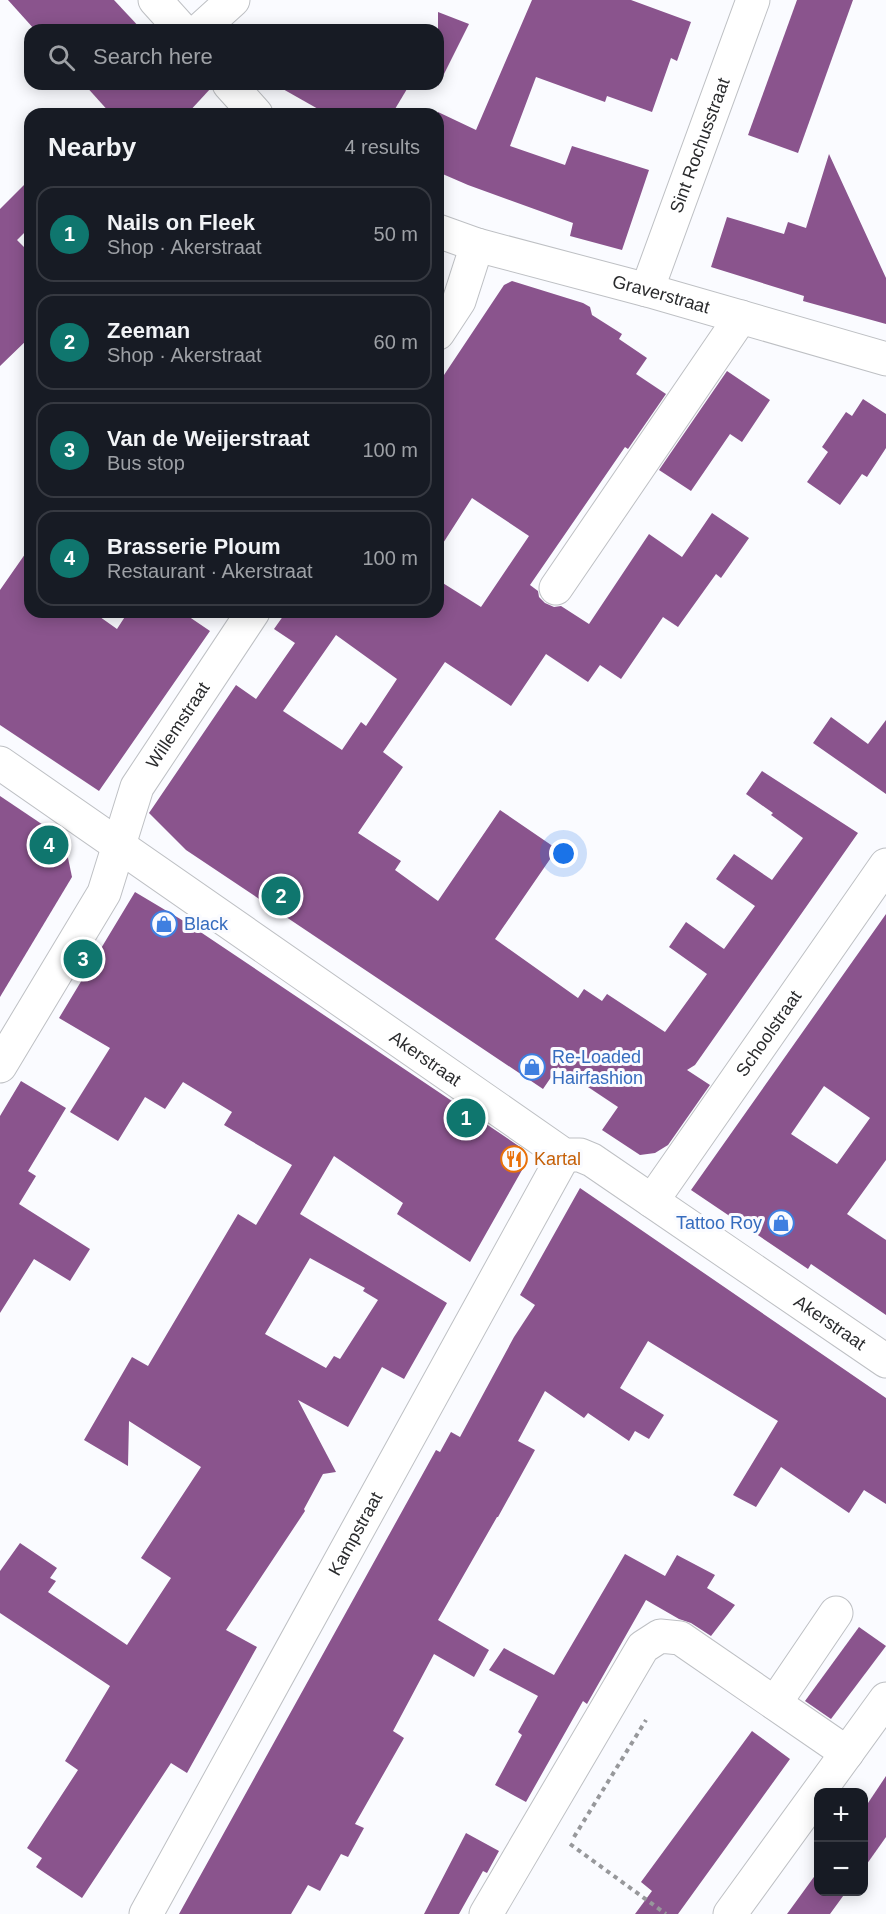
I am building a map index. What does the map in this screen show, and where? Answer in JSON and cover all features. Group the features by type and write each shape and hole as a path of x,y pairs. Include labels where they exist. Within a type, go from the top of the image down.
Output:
{"street":[{"path":"155,0 177,24"},
{"path":"207,24 233,0"},
{"name":"Sint Rochusstraat","path":"647,290 753,0"},
{"path":"234,90 251,108"},
{"name":"Graverstraat","path":"444,233 477,245 647,290 886,359"},
{"path":"444,324 459,301 477,245"},
{"path":"556,588 741,317"},
{"name":"Willemstraat","path":"0,1066 104,893 137,787 249,618"},
{"name":"Akerstraat","path":"0,763 564,1155 580,1155 592,1160 886,1361"},
{"name":"Schoolstraat","path":"652,1202 886,865"},
{"name":"Kampstraat","path":"146,1914 564,1155"},
{"path":"775,1703 836,1613"},
{"path":"486,1914 643,1647 660,1636 680,1638 847,1753"},
{"path":"730,1914 886,1699"}],"path":[{"path":"646,1720 570,1844 666,1914"}],"building":[{"path":"8,0 114,0 136,24 30,24"},
{"path":"532,0 631,0 691,22 677,61 671,58 652,112 607,96 605,102 536,77 510,146 565,165 572,146 649,170 622,250 570,236 573,223 444,175 444,115 476,130"},
{"path":"797,0 853,0 798,153 748,135"},
{"path":"438,12 469,24 444,74 444,24 438,24"},
{"path":"89,90 209,90 193,108 106,108"},
{"path":"285,90 406,90 396,108 316,108"},
{"path":"829,154 886,278 886,324 803,301 804,296 711,267 727,217 784,234 788,222 806,228"},
{"path":"24,185 24,233 17,240 24,247 24,343 0,366 0,209"},
{"path":"512,281 590,307 592,315 622,334 619,339 647,358 636,374 666,394 628,449 625,447 530,585 538,591 539,597 545,603 554,607 561,606 589,624 649,534 682,557 712,513 749,538 721,578 716,574 678,627 663,617 621,679 600,665 588,682 546,654 511,706 445,662 383,752 403,767 358,833 401,861 395,870 438,901 500,810 557,849 495,939 578,998 584,989 602,1001 607,994 665,1032 707,974 669,947 686,922 724,949 755,906 716,879 734,854 772,880 803,838 746,794 762,771 858,833 695,1065 687,1070 710,1085 668,1145 655,1153 640,1155 602,1130 618,1107 558,1067 543,1089 186,850 149,813 236,685 256,699 295,643 274,629 282,618 444,618 444,584 481,607 529,536 472,498 444,542 444,375 504,285","holes":["336,635 397,679 366,726 361,722 342,750 283,711"]},
{"path":"727,371 770,400 742,442 730,434 691,491 659,470"},
{"path":"863,399 886,414 886,448 867,477 862,474 840,505 807,482 828,452 822,447 846,412 852,416"},
{"path":"24,556 24,618 101,618 117,629 124,618 191,618 210,631 99,791 0,725 0,590"},
{"path":"831,717 868,744 886,720 886,794 813,743"},
{"path":"0,796 64,839 72,877 0,997"},
{"path":"135,892 187,923 523,1149 526,1163 470,1262 397,1214 403,1203 334,1156 300,1214 447,1303 404,1379 382,1367 348,1427 298,1400 336,1472 323,1474 305,1511 226,1630 257,1647 187,1773 171,1763 82,1898 36,1867 42,1858 27,1848 78,1770 65,1761 110,1686 0,1613 0,1571 20,1543 57,1568 50,1578 56,1581 48,1592 127,1645 171,1578 141,1558 201,1467 129,1421 128,1466 84,1440 132,1357 148,1366 238,1214 256,1225 292,1165 224,1125 232,1112 183,1082 165,1109 145,1097 118,1141 70,1112 110,1048 59,1018","holes":["310,1258 365,1288 363,1291 378,1300 340,1359 334,1356 326,1368 265,1334"]},
{"path":"886,914 886,1160 847,1214 886,1240 886,1315 811,1264 808,1269 691,1190","holes":["824,1086 870,1118 837,1164 791,1134"]},
{"path":"21,1081 66,1108 28,1171 36,1176 19,1204 90,1249 70,1281 34,1259 0,1313 0,1116"},
{"path":"580,1188 886,1398 886,1504 864,1490 849,1513 781,1467 756,1507 733,1495 778,1421 648,1341 620,1388 664,1415 649,1439 635,1431 629,1441 588,1413 584,1418 545,1391 518,1441 535,1450 438,1620 489,1650 474,1677 434,1654 393,1731 404,1738 355,1824 364,1828 348,1857 341,1854 320,1891 308,1885 291,1914 179,1914 436,1450 440,1452 451,1432 460,1437 514,1337 535,1305 520,1295"},
{"path":"625,1554 665,1576 677,1555 715,1575 707,1588 735,1605 711,1636 646,1600 587,1704 583,1701 526,1802 495,1785 522,1735 518,1732 538,1696 489,1670 504,1648 554,1675"},
{"path":"859,1627 886,1646 831,1719 805,1701"},
{"path":"752,1731 790,1759 678,1914 635,1914 652,1891 641,1882"},
{"path":"886,1776 886,1837 868,1862 868,1842 868,1803"},
{"path":"466,1833 499,1851 487,1873 483,1871 459,1914 424,1914"},
{"path":"814,1877 814,1896 843,1896 830,1914 787,1914"}],"place":[{"name":"Brasserie Ploum","path":"49,845"},
{"name":"Zeeman","path":"281,896"},
{"name":"Black","path":"164,924"},
{"name":"Van de Weijerstraat","path":"83,959"},
{"name":"Re-Loaded Hairfashion","path":"532,1067"},
{"name":"Nails on Fleek","path":"466,1118"},
{"name":"Kartal","path":"514,1159"},
{"name":"Tattoo Roy","path":"781,1223"}]}
